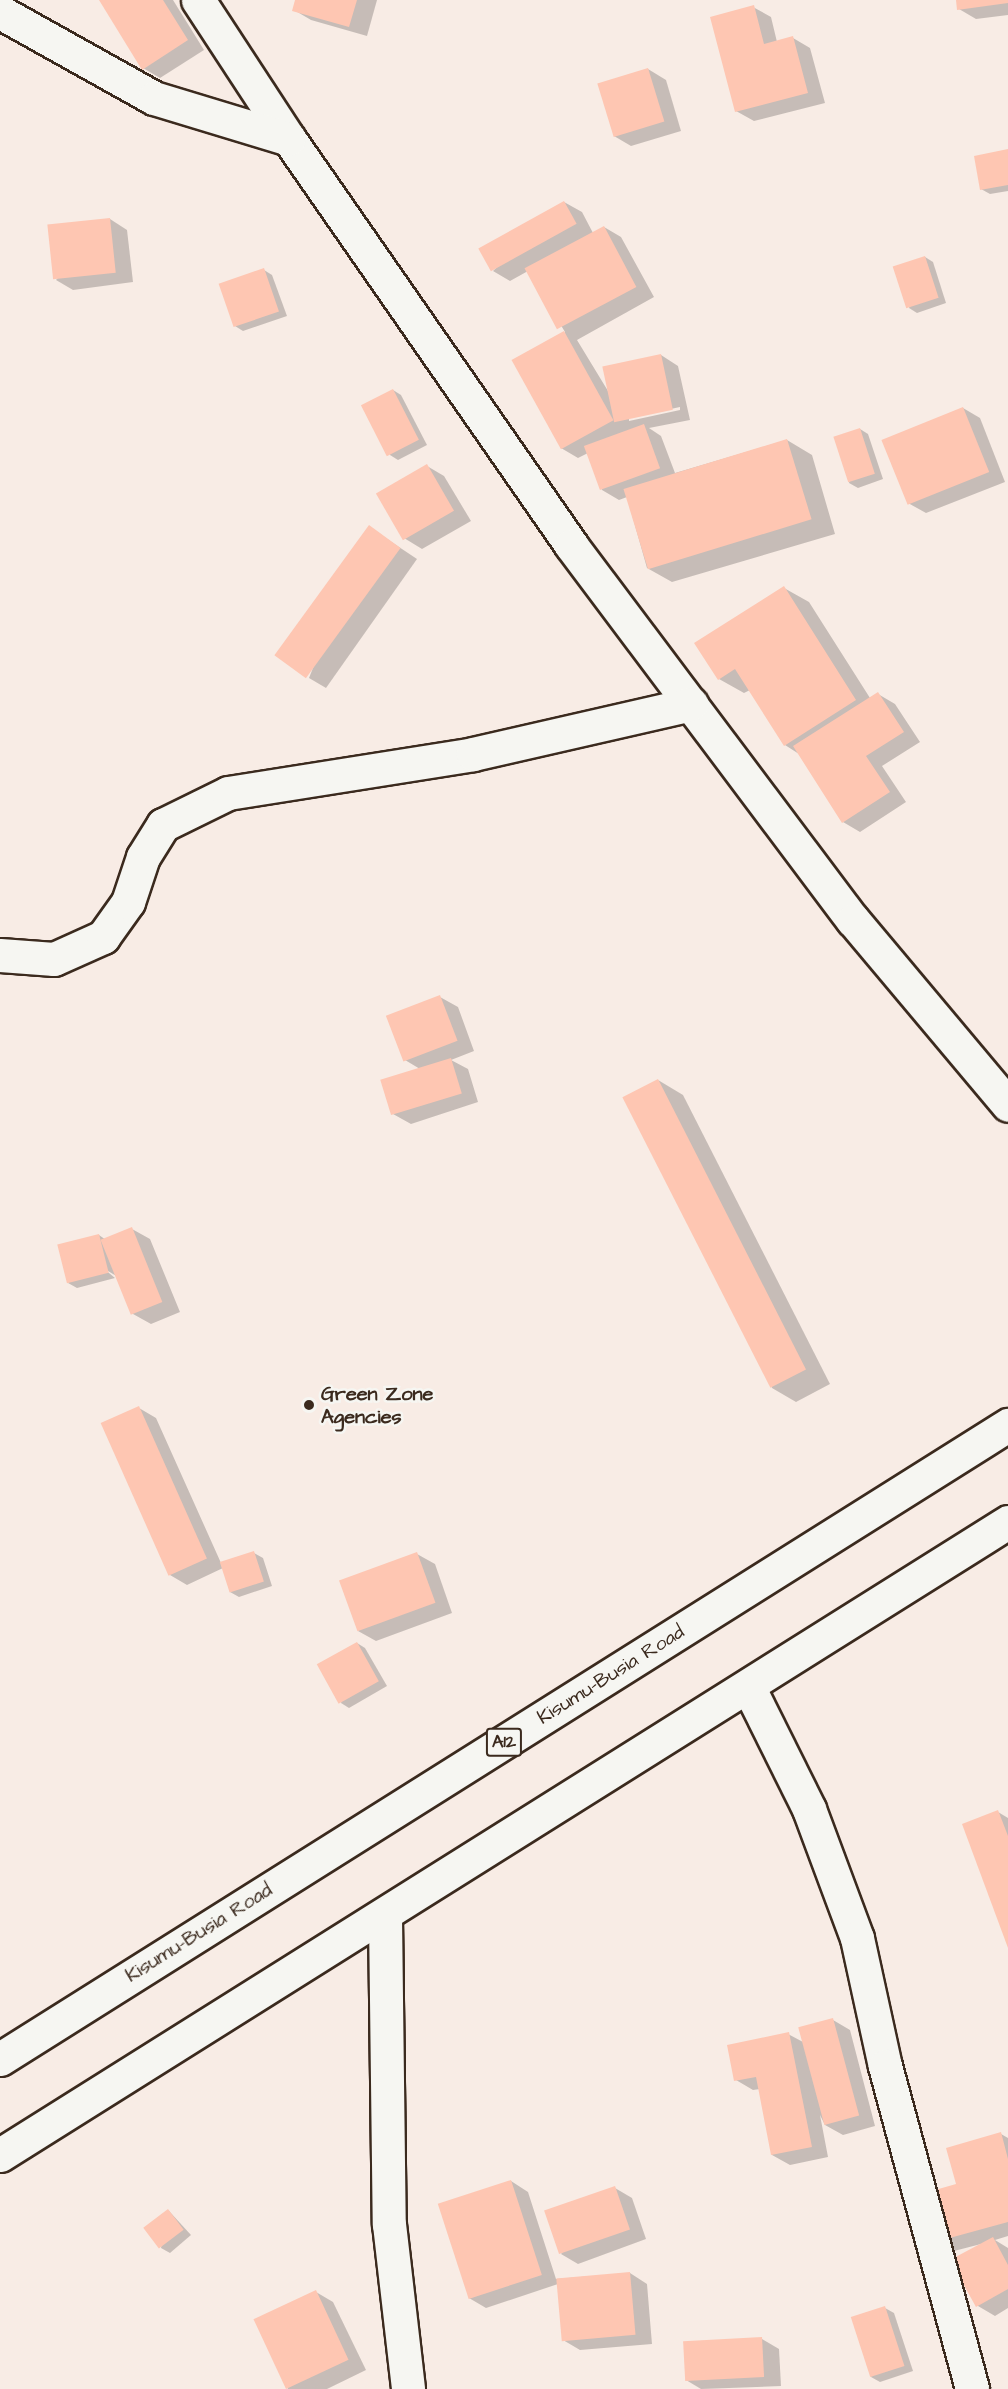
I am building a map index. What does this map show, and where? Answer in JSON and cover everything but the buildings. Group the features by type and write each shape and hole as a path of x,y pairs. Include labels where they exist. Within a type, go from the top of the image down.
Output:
{"main road":[{"path":"198,0 289,139 571,544 854,920 1008,1105"},
{"path":"0,12 154,98 289,139"},
{"path":"0,955 54,959 102,937 128,902 143,857 163,825 228,793 473,754 691,704"},
{"name":"Kisumu-Busia Road","path":"0,2059 1008,1425"},
{"path":"0,2155 385,1917 1008,1522"},
{"path":"749,1688 809,1809 857,1938 885,2066 972,2389"},
{"path":"385,1917 389,2224 408,2389"}],"place":[{"name":"Green Zone Agencies","path":"309,1405"}]}
